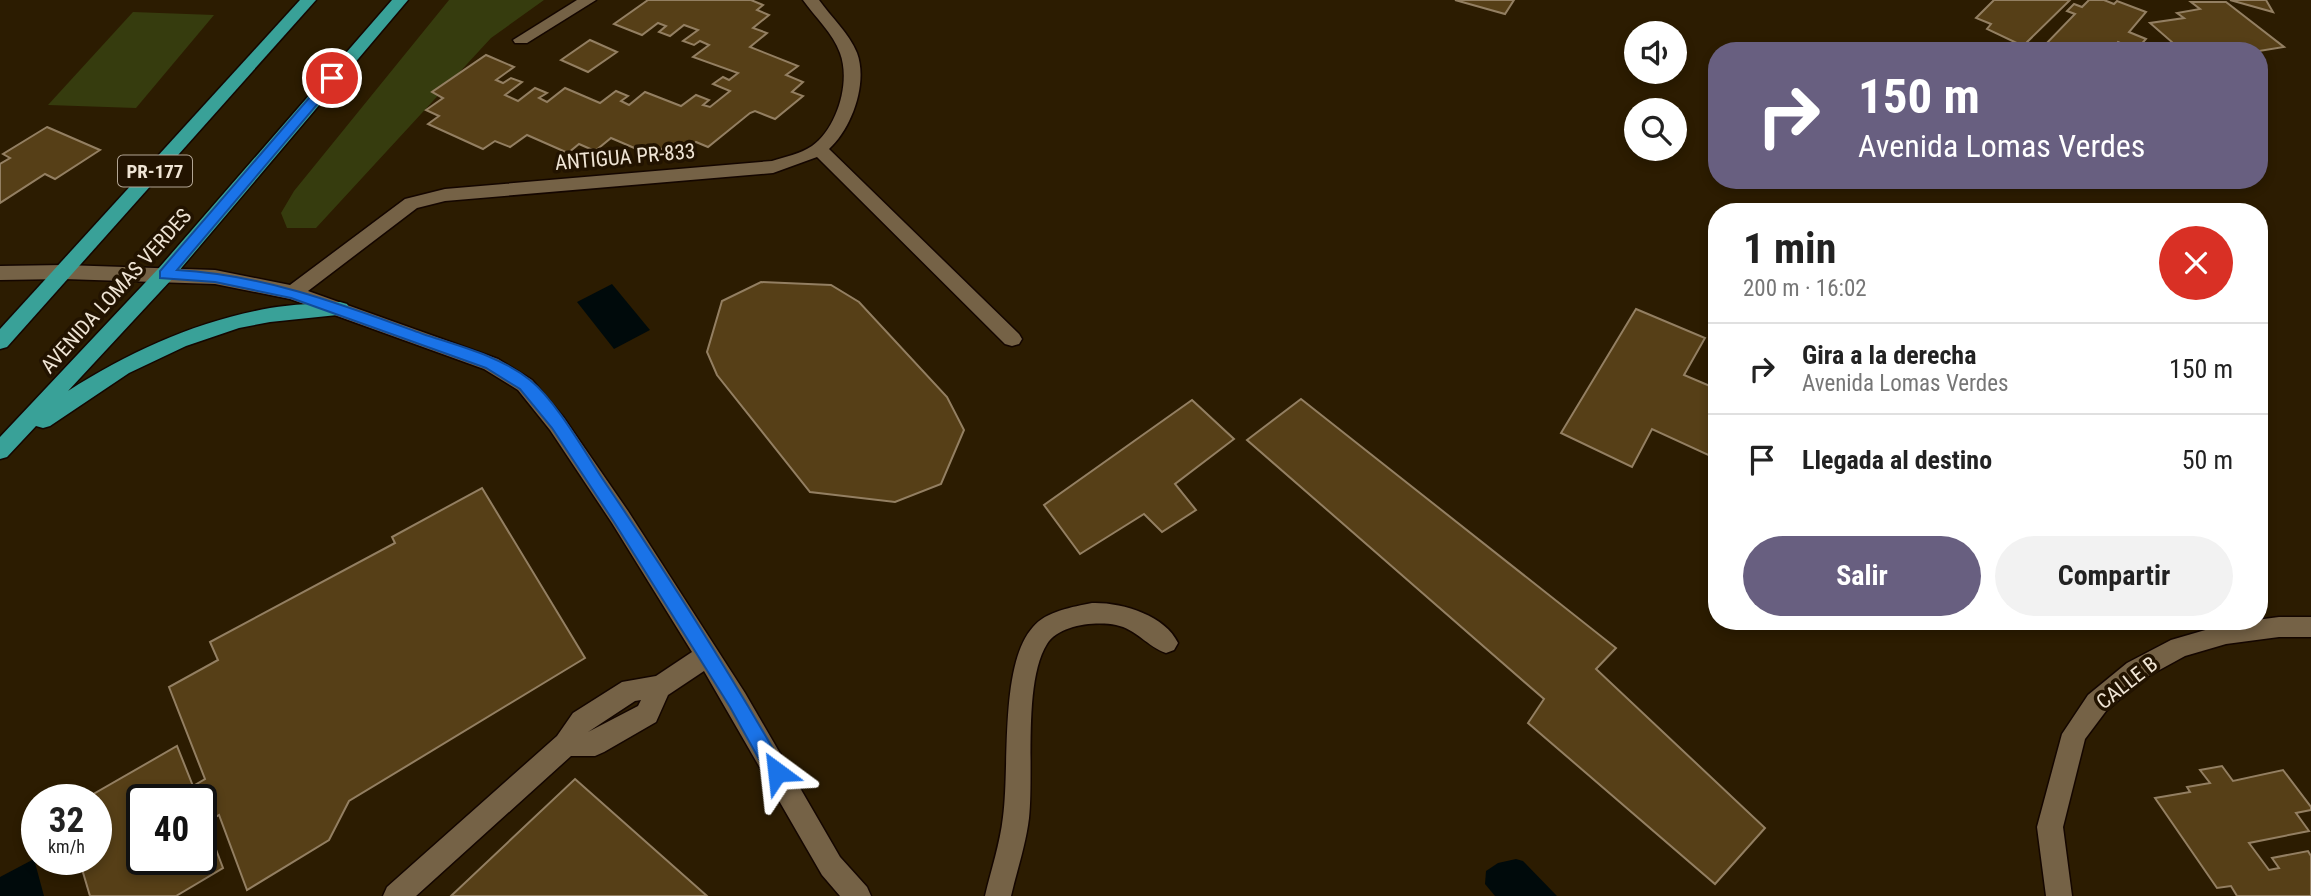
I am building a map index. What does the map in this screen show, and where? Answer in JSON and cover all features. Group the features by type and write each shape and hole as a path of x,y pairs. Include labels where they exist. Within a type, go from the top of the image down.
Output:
{"highway":[{"name":"PR-177","path":"0,342 308,0"},
{"name":"AVENIDA LOMAS VERDES","path":"0,452 165,274 400,0"},
{"path":"0,452 78,393 141,357 215,328 259,317 340,309"}],"street":[{"path":"521,40 587,0"},
{"path":"811,0 849,55 848,106 838,126 819,149 1012,339"},
{"name":"ANTIGUA PR-833","path":"293,293 411,203 444,195 773,167 819,149"},
{"path":"0,273 64,272 215,277 293,293 491,364 525,385 557,424 612,505 736,701 831,866 858,896"},
{"path":"998,896 1016,819 1026,666 1039,636 1057,622 1085,614 1110,614 1133,618 1166,643"},
{"name":"CALLE B","path":"2268,629 2311,626"},
{"name":"CALLE B","path":"2059,896 2050,827 2074,734 2097,702 2135,671 2179,647 2259,630"},
{"path":"396,896 566,744 582,721 631,690 660,687 706,656"}],"green space":[{"path":"449,0 544,0 491,38 316,228 287,228 281,213 294,191"},
{"path":"133,12 214,15 136,108 48,105"}],"shaded area":[{"path":"612,284 650,330 614,349 577,302"},
{"path":"1516,859 1523,861 1557,896 1495,896 1485,884 1486,871 1498,863"},
{"path":"21,866 21,875 38,875 44,896 0,896 0,877"}],"building":[{"path":"648,0 751,0 763,5 757,10 769,15 753,28 767,33 750,47 798,66 786,75 803,82 792,92 803,96 775,119 755,111 708,147 696,142 680,155 664,147 653,156 611,138 595,151 579,144 568,153 527,135 510,147 495,141 483,149 428,124 439,116 426,110 443,98 432,92 486,55 514,67 496,80 503,83 511,78 522,82 505,95 518,101 535,88 547,93 539,98 547,102 565,88 600,103 616,91 628,96 621,101 629,105 645,92 681,106 696,95 709,100 703,105 710,107 730,91 713,84 723,77 729,80 738,73 693,57 709,45 700,41 694,45 683,41 698,30 684,25 670,36 659,32 666,26 658,23 642,35 614,24"},
{"path":"1455,0 1514,0 1505,14"},
{"path":"1994,0 2070,0 2027,42 2015,42 1987,29 1991,24 1976,18"},
{"path":"2089,0 2104,0 2114,4 2117,1 2146,12 2129,32 2146,39 2143,42 2048,42 2075,14 2067,11 2074,4 2082,7"},
{"path":"2230,0 2266,0 2273,12"},
{"path":"2191,2 2226,2 2284,47 2268,50 2268,42 2172,42 2150,23 2184,18 2177,13 2200,9"},
{"path":"590,40 617,52 588,72 561,60"},
{"path":"47,127 100,150 55,179 45,174 0,203 0,164 10,158 3,154"},
{"path":"761,282 831,285 859,302 947,397 964,430 941,484 895,502 810,492 717,375 707,352 722,301"},
{"path":"1636,309 1705,338 1684,375 1708,385 1708,455 1652,429 1632,467 1561,433"},
{"path":"1301,399 1616,648 1596,669 1765,828 1715,884 1528,723 1544,699 1247,440"},
{"path":"1192,400 1234,439 1175,484 1196,510 1162,532 1144,514 1080,554 1044,505"},
{"path":"482,488 585,658 349,801 329,840 247,890 219,815 217,816 217,784 196,784 205,779 169,687 218,660 210,642 395,543 392,537"},
{"path":"177,746 192,784 126,784 126,875 211,875 176,896 90,896 84,875 112,875 111,784"},
{"path":"2222,766 2233,781 2283,770 2311,807 2311,810 2296,813 2309,831 2249,843 2269,870 2279,868 2272,858 2308,851 2311,856 2311,896 2237,896 2231,886 2217,888 2155,798 2190,792 2187,787 2210,783 2200,770"},
{"path":"575,779 707,896 451,896"},
{"path":"217,852 223,868 217,872"}],"route":[{"path":"332,78 165,274 215,277 293,293 491,364 525,385 557,424 620,517 736,701 777,772"}]}
